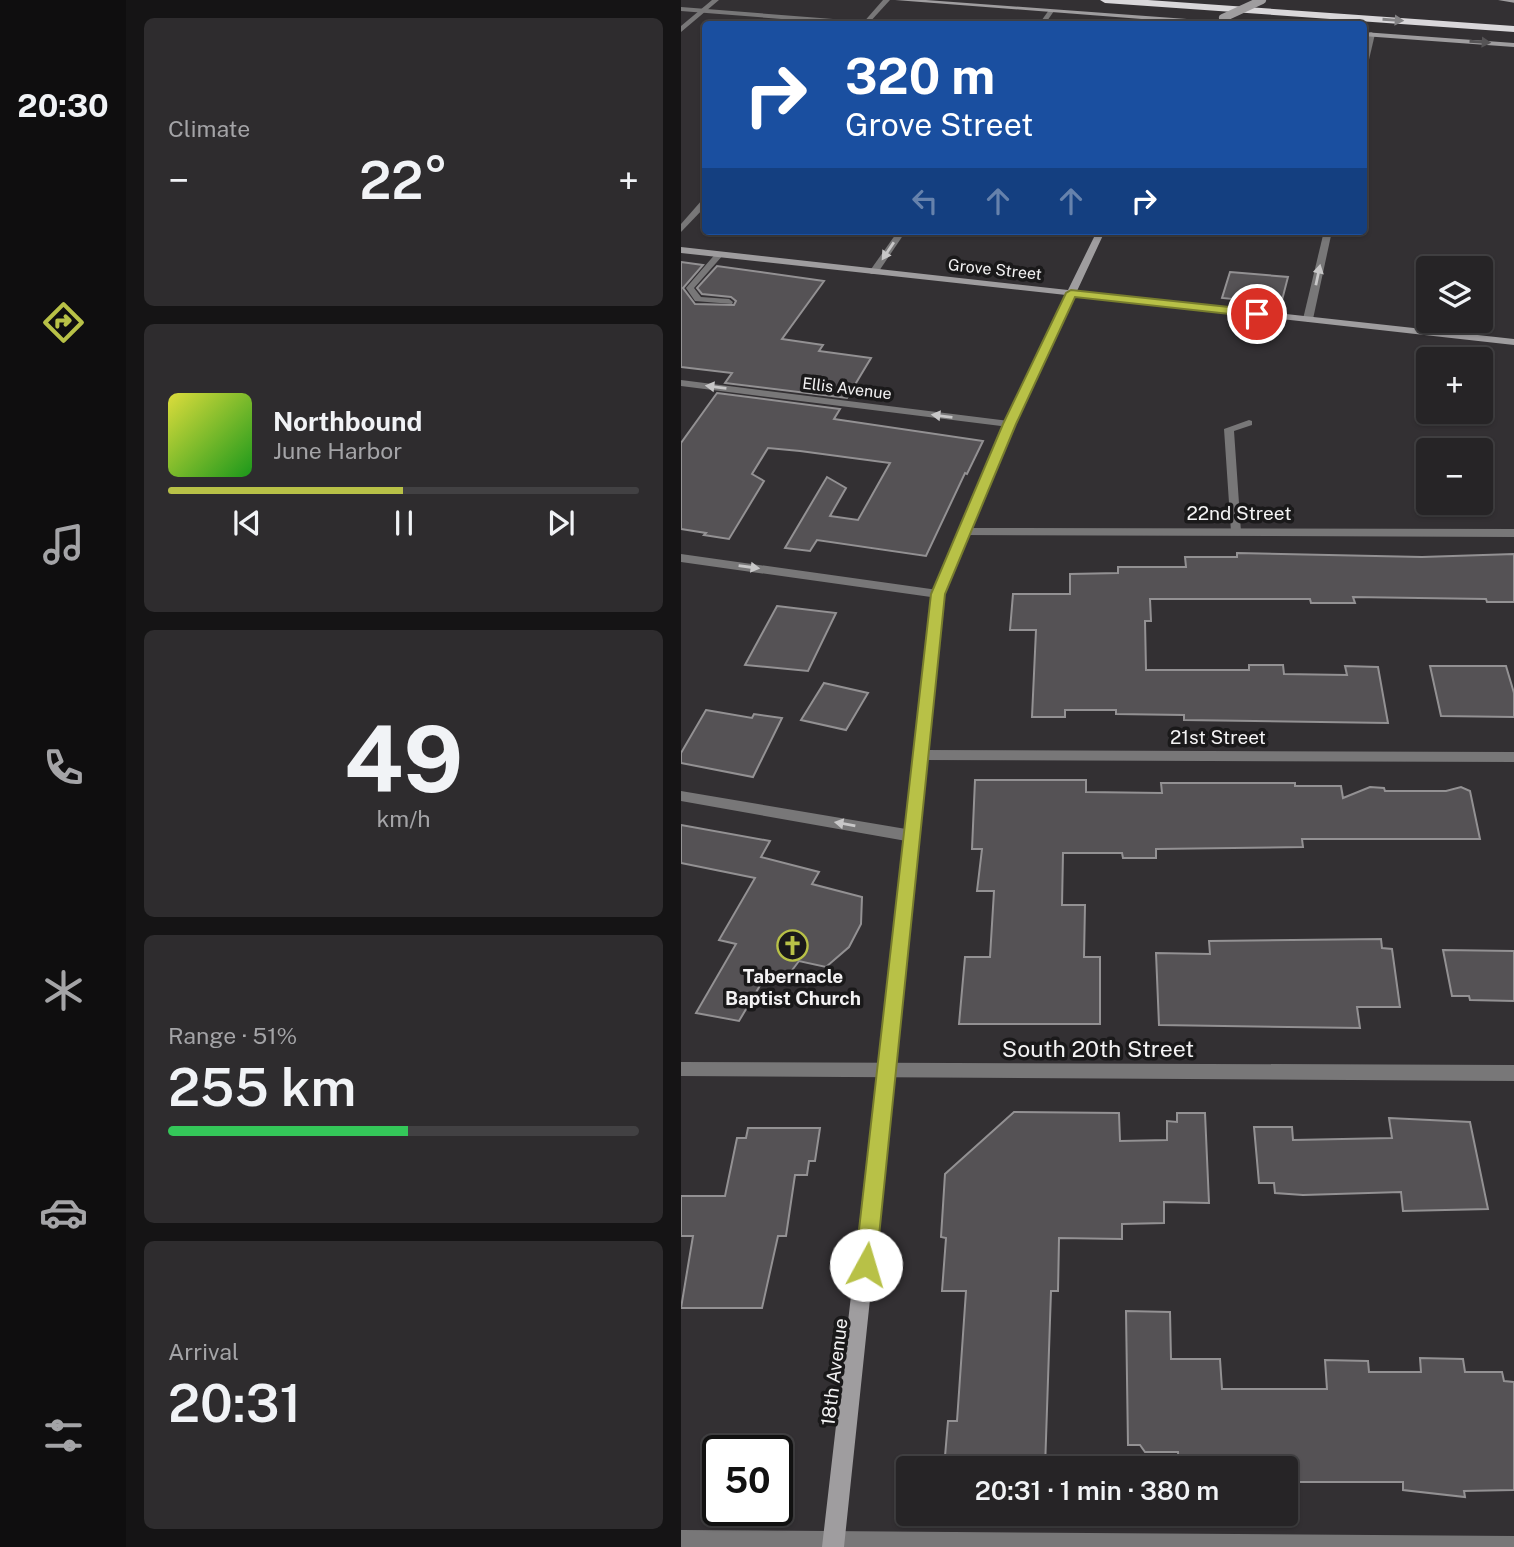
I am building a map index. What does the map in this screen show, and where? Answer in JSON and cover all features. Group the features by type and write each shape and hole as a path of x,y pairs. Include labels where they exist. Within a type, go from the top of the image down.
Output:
{"highway":[{"path":"1105,0 1514,29"}],"main road":[{"path":"898,0 1174,21"},
{"path":"1226,21 1262,0"},
{"path":"1501,0 1514,1"},
{"path":"1367,34 1514,45"},
{"name":"18th Avenue","path":"834,1544 888,1072 938,594 1009,424 1099,235"},
{"name":"Grove Street","path":"681,250 1514,342"}],"street":[{"path":"681,30 716,0"},
{"path":"868,21 887,0"},
{"path":"1044,21 1051,11"},
{"path":"681,229 702,205"},
{"path":"874,272 899,235"},
{"path":"1308,319 1327,235"},
{"name":"Ellis Avenue","path":"681,383 1009,424"},
{"name":"22nd Street","path":"964,532 1514,533"},
{"path":"681,558 938,594"},
{"name":"21st Street","path":"921,755 1514,757"},
{"path":"681,796 912,836"},
{"name":"South 20th Street","path":"681,1069 1514,1073"},
{"path":"681,1541 1514,1547"}],"lane":[{"path":"681,9 833,21"},
{"path":"720,254 690,288 698,299 729,302"},
{"path":"1236,532 1229,429 1249,423"}],"building":[{"path":"681,262 703,265 683,288 695,304 734,305 736,301 731,297 702,294 697,288 717,266 824,281 782,339 823,345 819,351 871,358 847,398 725,383 732,373 681,367"},
{"path":"1230,272 1288,277 1281,304 1222,298"},
{"path":"717,393 840,409 834,419 983,441 926,556 817,540 810,551 785,548 827,477 846,488 830,516 858,520 890,463 800,451 768,448 752,474 764,481 729,539 704,535 706,533 681,529 681,443"},
{"path":"1237,553 1422,557 1514,554 1514,602 1487,602 1486,599 1353,597 1355,603 1311,603 1310,599 1150,599 1151,621 1145,621 1146,670 1249,670 1249,665 1283,665 1284,674 1347,675 1345,666 1378,667 1388,723 1184,720 1184,715 1116,714 1116,710 1065,710 1065,717 1032,717 1036,630 1010,630 1013,594 1070,594 1070,574 1118,573 1118,567 1186,567 1185,557 1237,557"},
{"path":"777,606 836,613 808,671 745,665"},
{"path":"1430,666 1506,666 1514,693 1514,717 1441,716"},
{"path":"824,683 868,693 846,730 801,720"},
{"path":"706,710 752,718 754,714 782,718 753,777 681,763 681,753"},
{"path":"975,780 1086,780 1086,792 1162,793 1161,783 1295,783 1295,786 1341,786 1343,798 1370,787 1384,788 1385,791 1446,791 1461,787 1470,791 1480,839 1302,839 1303,847 1156,849 1156,858 1123,858 1122,853 1063,853 1062,905 1085,905 1084,957 1100,957 1100,1024 959,1024 965,957 990,957 994,891 977,891 982,849 972,849"},
{"name":"Tabernacle Baptist Church","path":"681,825 770,841 761,857 819,872 812,884 862,897 861,924 849,947 826,967 799,961 790,973 775,979 765,977 739,1021 696,1013 736,944 719,940 755,878 681,863"},
{"path":"1381,939 1382,948 1392,949 1400,1007 1357,1007 1360,1028 1159,1025 1156,953 1210,954 1209,941"},
{"path":"1443,950 1514,951 1514,1001 1470,1000 1469,996 1452,996"},
{"path":"1014,1112 1119,1113 1120,1141 1167,1140 1167,1121 1177,1122 1177,1113 1205,1113 1209,1203 1164,1202 1164,1223 1122,1224 1122,1239 1059,1238 1058,1291 1051,1291 1045,1456 945,1456 948,1421 957,1421 966,1291 942,1291 946,1238 941,1237 945,1174"},
{"path":"1389,1118 1470,1122 1488,1209 1403,1211 1401,1192 1303,1195 1275,1193 1274,1183 1259,1183 1254,1127 1292,1127 1293,1140 1392,1138"},
{"path":"748,1128 820,1128 815,1161 809,1161 807,1175 795,1175 786,1236 778,1236 762,1308 681,1308 693,1236 681,1236 681,1196 725,1196 737,1138 746,1138"},
{"path":"1126,1311 1170,1312 1171,1359 1220,1359 1222,1389 1327,1389 1325,1360 1368,1361 1369,1372 1421,1372 1420,1358 1463,1359 1465,1372 1502,1372 1504,1381 1514,1382 1514,1490 1464,1491 1465,1497 1403,1490 1403,1482 1298,1482 1298,1456 1178,1456 1178,1452 1145,1452 1140,1445 1128,1445"}],"place":[{"name":"Tabernacle Baptist Church","path":"793,945"}],"route":[{"path":"866,1265 938,594 1009,424 1071,293 1257,314"}]}
